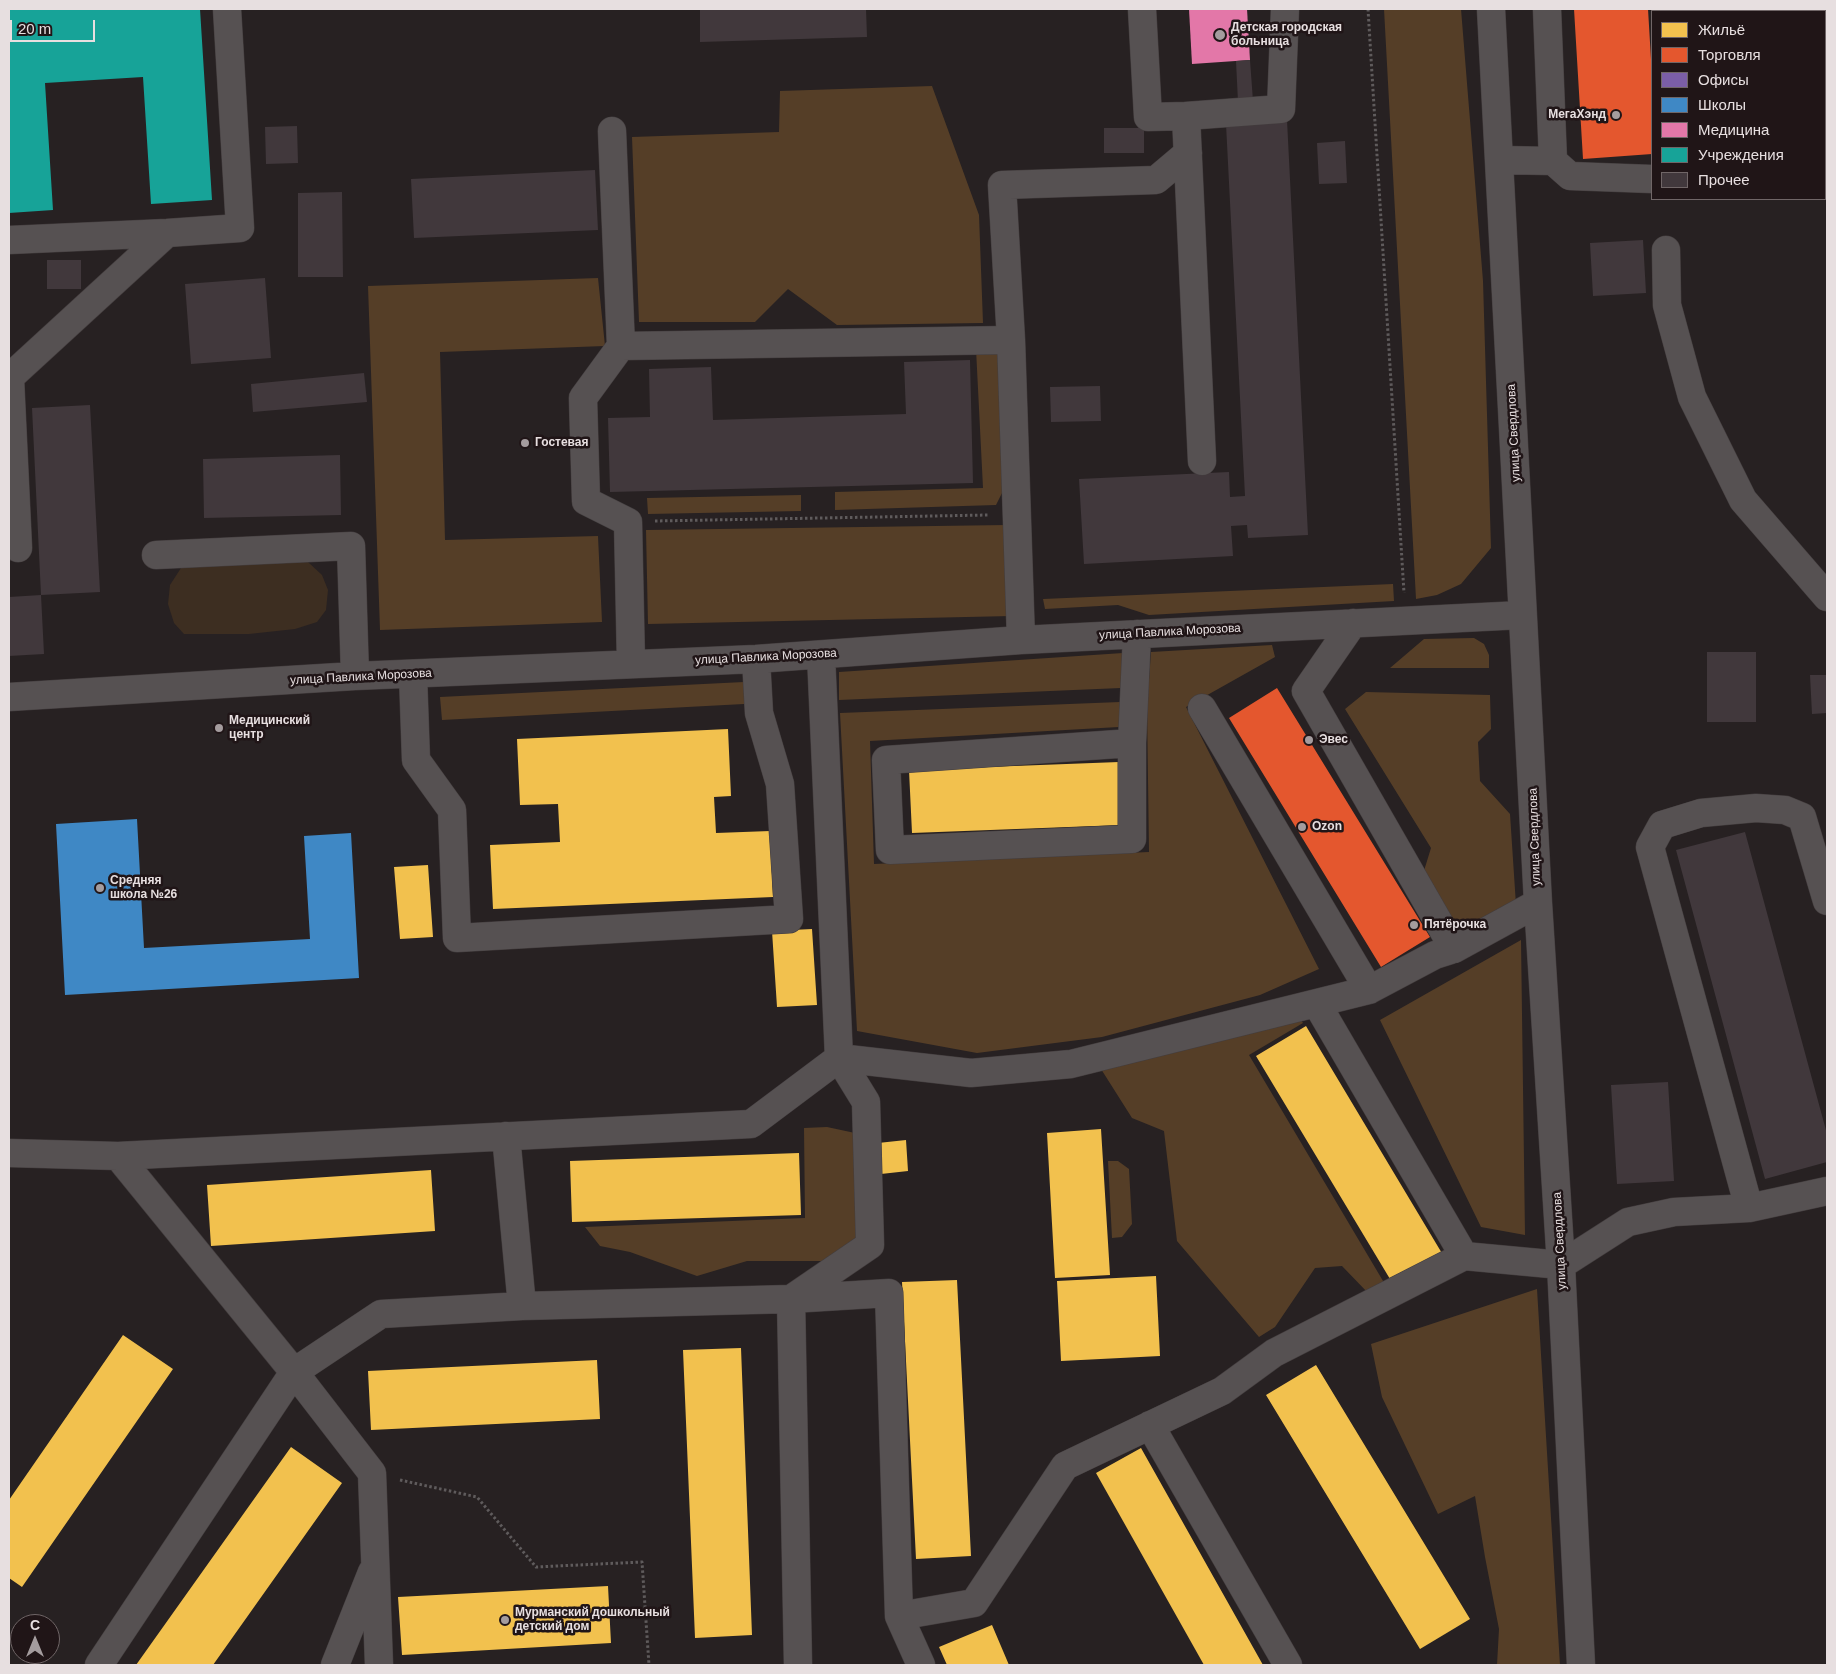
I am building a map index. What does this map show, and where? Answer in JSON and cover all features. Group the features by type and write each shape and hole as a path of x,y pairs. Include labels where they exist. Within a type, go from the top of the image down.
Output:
{"street":[{"path":"9,240 240,228 227,9"},
{"path":"1142,9 1148,117 1281,109 1285,9"},
{"name":"улица Свердлова","path":"1491,9 1522,615 1561,1265 1581,1665"},
{"path":"1547,9 1553,161"},
{"path":"1186,116 1202,461"},
{"path":"612,131 621,346 583,398 586,501 628,522 631,664"},
{"path":"1021,640 1011,340 1002,185 1156,180 1188,153"},
{"path":"1500,160 1553,161 1570,176 1651,179"},
{"path":"18,548 9,378 168,233"},
{"path":"1666,250 1667,304 1692,397 1743,500 1827,598"},
{"path":"621,346 1011,340"},
{"path":"156,555 351,546 355,676"},
{"name":"улица Павлика Морозова","path":"9,697 355,676 756,659 1021,640 1522,615"},
{"path":"1353,623 1306,691 1454,949"},
{"path":"1132,743 886,760 890,850 1132,839 1132,743 1137,634"},
{"path":"791,1299 870,1245 866,1102 839,1058 821,655"},
{"path":"413,674 416,760 452,810 457,938 789,919 780,784 759,713 756,659"},
{"path":"1202,708 1369,990"},
{"path":"1749,1208 1650,847 1662,825 1701,813 1756,808 1786,810 1802,817 1827,900"},
{"path":"9,1153 118,1156 750,1124 839,1058 971,1073 1071,1064 1369,990 1435,956 1454,949 1538,903"},
{"path":"1317,1004 1464,1256"},
{"path":"506,1136 522,1306"},
{"path":"118,1156 294,1372 372,1474 379,1665"},
{"path":"899,1616 974,1603 1065,1466 1222,1390 1274,1353 1464,1256 1561,1265 1628,1222 1674,1212 1749,1208 1827,1191"},
{"path":"99,1665 294,1372 381,1314 522,1306 791,1299 888,1293 899,1616 921,1665"},
{"path":"791,1299 798,1665"},
{"path":"1150,1425 1288,1665"},
{"path":"335,1665 376,1564"}],"path":[{"path":"1368,9 1406,621"},
{"path":"628,522 990,515"},
{"path":"372,1474 477,1497 536,1567 642,1562 649,1665"}],"shaded area":[{"path":"1384,9 1461,9 1483,281 1491,548 1461,584 1437,595 1416,599"},
{"path":"932,86 979,215 983,323 837,325 788,289 755,322 639,322 632,137 779,132 780,91"},
{"path":"598,278 605,346 440,352 445,540 598,536 602,622 380,630 368,286"},
{"path":"998,348 1005,487 996,505 835,510 835,492 983,488 976,349"},
{"path":"801,495 801,511 648,514 647,498"},
{"path":"1007,525 1012,616 648,624 646,530"},
{"path":"267,560 308,562 322,575 328,590 326,610 317,622 295,629 249,634 184,634 174,623 168,604 170,585 181,568"},
{"path":"1393,584 1394,601 1149,615 1118,605 1045,609 1043,599"},
{"path":"1474,638 1484,644 1489,655 1489,668 1390,668 1424,639"},
{"path":"1272,645 1275,657 1186,707 1319,969 1260,995 1102,1037 977,1053 857,1031 840,713 1120,702 1119,727 870,741 874,864 1149,852 1147,706 1151,652"},
{"path":"1123,653 1121,688 839,700 839,672"},
{"path":"744,682 744,704 442,720 440,697"},
{"path":"1366,692 1490,695 1491,729 1478,742 1480,781 1510,814 1516,905 1481,926 1450,919 1423,874 1431,848 1345,709"},
{"path":"1521,940 1525,1235 1481,1227 1380,1020"},
{"path":"1299,1017 1303,1023 1249,1055 1386,1286 1369,1294 1342,1266 1315,1268 1275,1327 1259,1337 1177,1241 1164,1131 1132,1118 1101,1069"},
{"path":"827,1127 855,1133 858,1238 822,1261 747,1261 697,1276 630,1252 600,1246 585,1227 805,1218 804,1128"},
{"path":"1108,1161 1118,1161 1129,1169 1132,1224 1122,1237 1112,1238"},
{"path":"1537,1289 1560,1665 1497,1665 1499,1629 1475,1496 1438,1514 1382,1397 1371,1344"}],"building: Жильё":[{"path":"728,729 731,796 714,797 716,833 770,831 773,897 493,909 490,845 560,842 558,804 520,805 517,739"},
{"path":"1119,762 1121,825 912,833 909,770"},
{"path":"428,865 433,937 400,939 394,867"},
{"path":"812,929 817,1005 777,1007 772,931"},
{"path":"1306,1026 1443,1255 1393,1284 1256,1056"},
{"path":"1101,1129 1110,1275 1055,1278 1047,1133"},
{"path":"906,1140 908,1171 881,1174 878,1143"},
{"path":"799,1153 801,1215 572,1222 570,1161"},
{"path":"431,1170 435,1231 211,1246 207,1185"},
{"path":"1156,1276 1160,1356 1061,1361 1057,1281"},
{"path":"957,1280 971,1556 916,1559 902,1282"},
{"path":"123,1335 173,1369 22,1587 9,1578 9,1500"},
{"path":"741,1348 752,1635 695,1638 683,1350"},
{"path":"597,1360 600,1419 371,1430 368,1371"},
{"path":"1316,1365 1470,1619 1420,1649 1266,1395"},
{"path":"291,1447 342,1483 213,1665 136,1665"},
{"path":"1141,1448 1263,1665 1204,1665 1096,1473"},
{"name":"Мурманский дошкольный детский дом","path":"608,1586 611,1643 402,1655 398,1597"},
{"path":"992,1625 1009,1665 947,1665 939,1647"}],"building: Торговля":[{"name":"МегаХэнд","path":"1574,9 1648,9 1651,59 1651,154 1583,159"},
{"path":"1277,688 1430,937 1381,967 1229,718"}],"building: Офисы":[{"path":"1827,9 1827,79 1826,10 1824,10"}],"building: Школы":[{"name":"Средняя школа №26","path":"137,819 144,948 310,939 304,836 351,833 359,978 65,995 56,824"}],"building: Медицина":[{"name":"Детская городская больница","path":"1189,9 1247,9 1250,60 1192,64"}],"building: Учреждения":[{"path":"9,9 200,9 212,200 151,204 143,77 45,83 53,210 9,213"}],"building: Прочее":[{"path":"700,9 866,9 867,37 700,42"},
{"path":"1250,60 1253,101 1238,102 1236,61"},
{"path":"1287,120 1308,535 1248,538 1247,525 1231,526 1233,556 1084,564 1079,479 1229,472 1230,497 1245,496 1226,124"},
{"path":"297,126 298,163 266,164 265,127"},
{"path":"1104,128 1144,128 1144,153 1104,153"},
{"path":"1345,141 1347,183 1319,184 1317,143"},
{"path":"595,170 598,230 414,238 411,179"},
{"path":"342,192 343,277 298,277 298,193"},
{"path":"1643,240 1646,293 1593,296 1590,243"},
{"path":"47,260 81,260 81,289 47,289"},
{"path":"265,278 271,358 191,364 185,284"},
{"path":"970,360 973,483 610,492 608,418 650,417 649,369 711,367 713,420 906,414 904,362"},
{"path":"364,373 367,402 253,412 251,384"},
{"path":"1100,386 1101,421 1051,422 1050,387"},
{"path":"90,405 100,592 41,595 32,408"},
{"path":"340,455 341,515 204,518 203,459"},
{"path":"41,595 44,654 9,656 9,597"},
{"path":"1707,652 1756,652 1756,722 1707,722"},
{"path":"1810,675 1827,675 1827,713 1812,714"},
{"path":"1745,832 1827,1134 1827,1162 1765,1179 1676,850"},
{"path":"1668,1082 1674,1181 1617,1184 1611,1085"}],"place":[{"name":"Детская городская больница","path":"1220,35"},
{"name":"МегаХэнд","path":"1616,115"},
{"name":"Гостевая","path":"525,443"},
{"name":"Медицинский центр","path":"219,728"},
{"name":"Эвес","path":"1309,740"},
{"name":"Ozon","path":"1302,827"},
{"name":"Средняя школа №26","path":"100,888"},
{"name":"Пятёрочка","path":"1414,925"},
{"name":"Мурманский дошкольный детский дом","path":"505,1620"}]}
